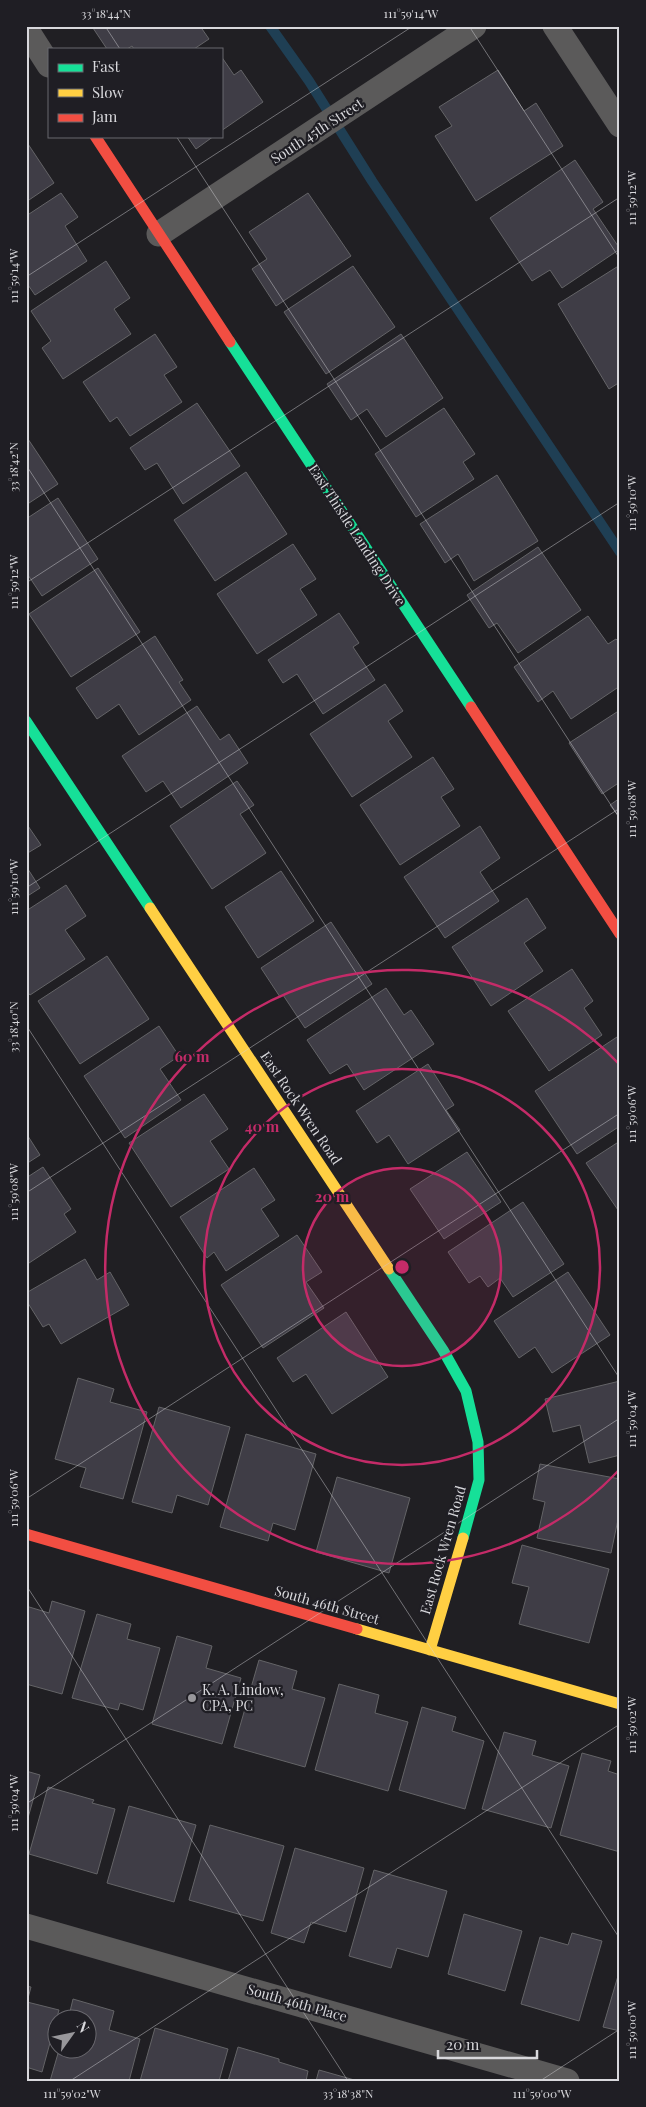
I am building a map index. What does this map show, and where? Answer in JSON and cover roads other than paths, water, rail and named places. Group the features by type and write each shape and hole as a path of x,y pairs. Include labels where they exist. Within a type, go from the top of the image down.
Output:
{"street":[{"name":"South 45th Street","path":"158,234 474,26"},
{"path":"554,26 620,125"},
{"path":"26,29 48,63"},
{"name":"East Thistle Landing Drive","path":"95,138 620,934"},
{"name":"East Rock Wren Road","path":"26,721 443,1350 466,1391 478,1442 479,1480 449,1590 430,1650"},
{"name":"South 46th Street","path":"26,1534 620,1704"},
{"name":"South 46th Place","path":"26,1926 567,2081"}],"waterway":[{"path":"270,26 309,81 372,181 620,552"}],"place":[{"name":"K. A. Lindow, CPA, PC","path":"192,1698"}]}
